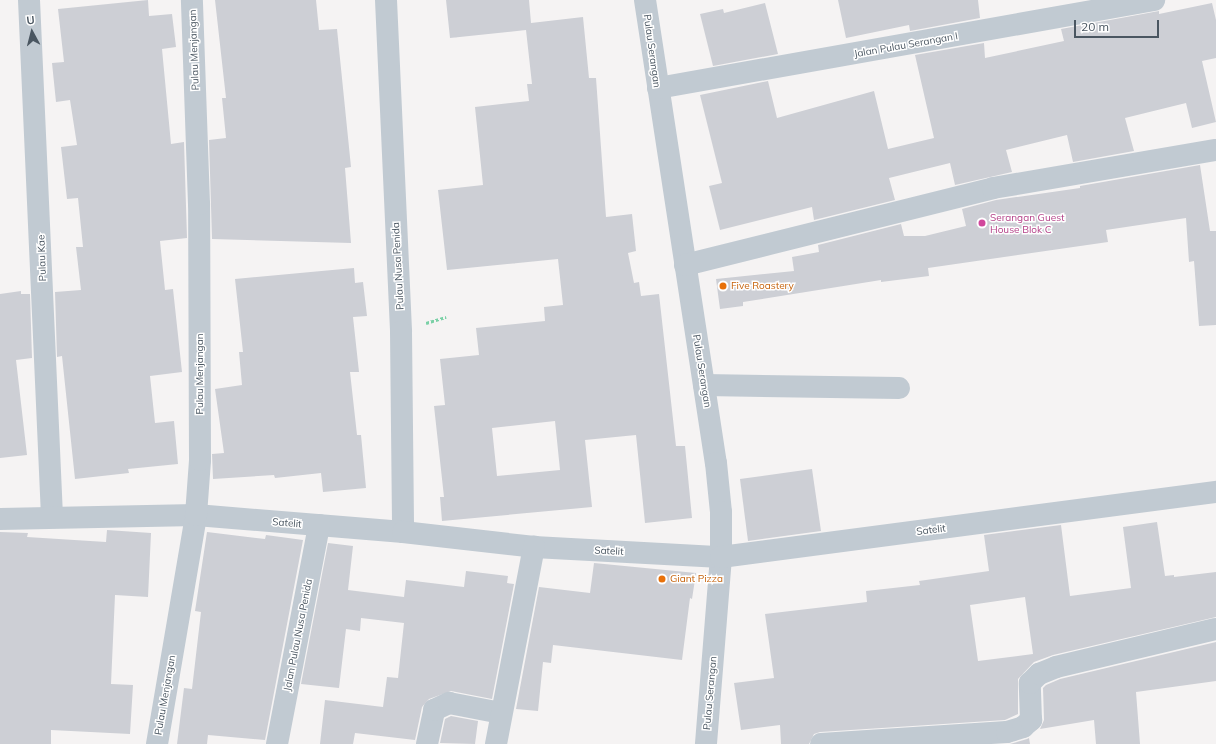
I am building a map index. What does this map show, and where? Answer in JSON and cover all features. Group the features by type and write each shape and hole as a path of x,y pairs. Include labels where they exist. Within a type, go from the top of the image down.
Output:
{"street":[{"name":"Pulau Kae","path":"29,0 52,516"},
{"name":"Pulau Menjangan","path":"157,744 196,515 200,460 201,368 199,204 192,0"},
{"name":"Pulau Nusa Penida","path":"386,0 401,332 404,532"},
{"name":"Pulau Serangan","path":"645,0 719,486 721,557 706,744"},
{"name":"Jalan Pulau Serangan I","path":"658,88 1154,0"},
{"path":"685,265 993,188 1216,150"},
{"path":"704,385 899,388"},
{"name":"Satelit","path":"0,519 52,516 196,515 404,532 534,547 721,557 1216,492"},
{"name":"Jalan Pulau Nusa Penida","path":"277,744 319,525"},
{"path":"496,744 534,547"},
{"path":"821,744 1007,732 1023,727 1031,720 1030,683 1039,674 1056,667 1216,629"},
{"path":"428,744 434,710 449,703 502,714"}],"building":[{"path":"148,0 149,16 172,14 176,47 162,49 171,144 184,142 187,238 160,241 165,290 173,289 182,372 150,376 155,423 174,421 178,464 128,469 129,473 75,479 62,356 57,357 55,292 81,290 76,247 83,247 78,198 67,199 61,147 77,145 70,100 56,102 52,63 64,62 58,9"},
{"path":"215,0 316,0 319,30 337,29 351,167 345,168 351,243 212,239 209,140 226,138 222,98 226,98"},
{"path":"446,0 529,0 531,23 583,17 589,78 596,78 606,217 632,214 636,251 628,253 634,283 639,282 641,296 659,294 676,446 685,446 692,518 645,523 636,435 585,440 592,507 442,521 440,497 444,497 434,406 445,405 440,359 479,355 476,328 545,321 544,307 563,305 558,259 447,270 438,190 483,185 475,107 529,101 527,84 532,84 526,30 450,38","holes":["555,421 560,470 497,476 492,428"]},
{"path":"838,0 978,0 980,18 910,31 909,25 846,38"},
{"path":"765,3 778,54 713,66 700,14 723,9 724,13"},
{"path":"1212,3 1216,20 1216,58 1202,61 1216,122 1192,128 1186,103 1125,118 1134,151 1073,162 1067,135 1006,150 1012,172 955,185 950,163 889,178 895,200 814,220 812,207 720,230 709,186 722,183 700,95 768,81 777,118 874,91 888,149 934,138 915,55 984,43 985,58 1064,41 1061,29 1159,11 1159,14"},
{"path":"1200,165 1210,231 1216,231 1216,325 1199,326 1194,261 1189,262 1186,218 1106,230 1108,242 928,268 929,276 881,282 881,280 743,302 743,306 720,309 716,279 794,271 792,257 819,252 818,245 901,224 904,236 925,236 966,226 962,209 996,200 1080,188 1080,186"},
{"path":"354,268 355,283 363,282 367,316 353,317 359,372 350,372 357,435 361,435 366,488 323,492 321,473 275,478 274,475 213,479 212,454 224,453 215,389 242,385 239,352 243,352 235,279"},
{"path":"21,291 21,294 30,294 32,358 16,360 27,455 0,458 0,294"},
{"path":"812,469 821,531 748,541 740,479"},
{"path":"1157,522 1165,576 1174,575 1174,577 1216,572 1216,617 1053,655 1034,662 1018,679 1018,714 1005,720 820,732 814,734 809,744 781,744 780,725 741,730 734,683 774,678 765,614 867,602 866,591 920,585 919,581 989,571 984,535 1061,525 1070,596 1131,588 1123,527","holes":["1025,597 1033,654 978,661 970,605"]},
{"path":"107,530 151,533 148,597 115,595 111,684 133,685 130,734 51,730 51,744 0,744 0,532 28,533 27,537 106,542"},
{"path":"207,532 265,539 266,535 303,540 265,740 208,735 207,744 177,744 184,688 192,689 201,612 195,611"},
{"path":"328,543 353,546 348,590 404,597 406,580 464,587 466,571 508,576 507,583 514,584 492,699 451,691 429,699 422,707 415,740 355,733 353,744 320,744 325,700 383,707 387,677 398,678 404,623 361,618 360,631 346,629 339,688 301,684"},
{"path":"594,563 696,573 692,599 690,598 682,660 553,645 551,663 543,662 538,711 516,709 539,587 590,593"},
{"path":"1216,642 1216,681 1136,692 1140,744 1096,744 1094,720 1040,729 1044,720 1043,688 1046,685 1060,679"},
{"path":"451,716 478,721 475,744 440,743 445,719"},
{"path":"1029,738 1030,744 1010,744 1027,739"}],"place":[{"name":"Serangan Guest House Blok C","path":"982,223"},
{"name":"Five Roastery","path":"723,286"},
{"name":"Giant Pizza","path":"662,579"}]}
